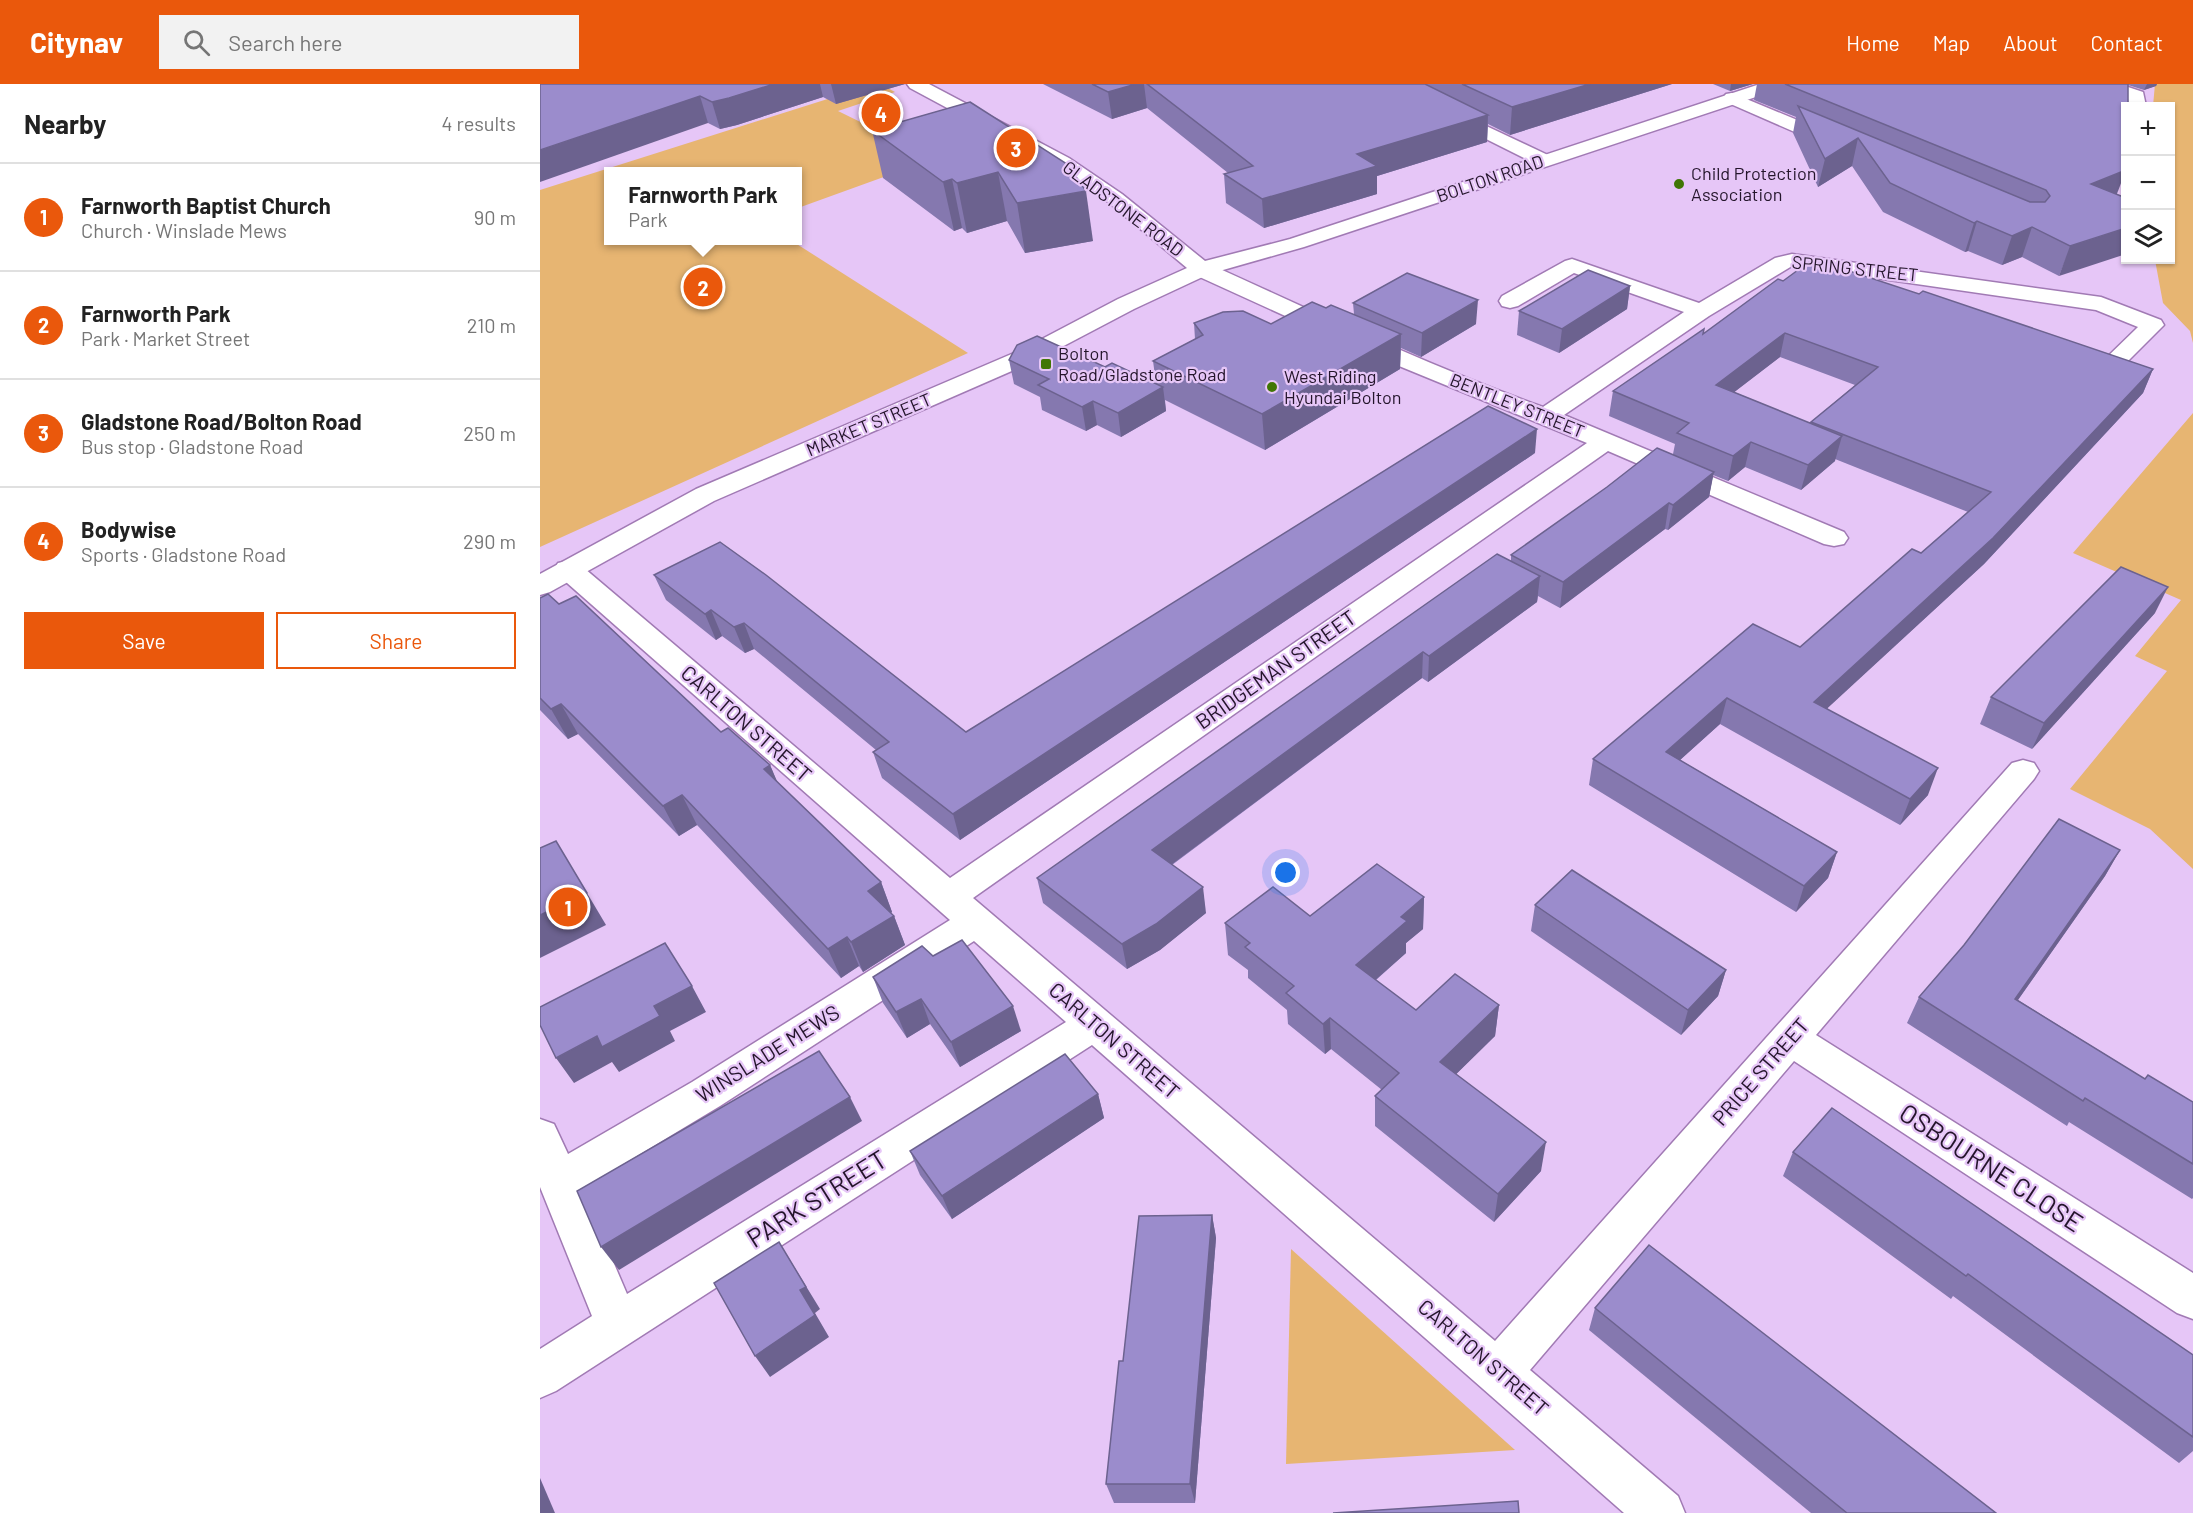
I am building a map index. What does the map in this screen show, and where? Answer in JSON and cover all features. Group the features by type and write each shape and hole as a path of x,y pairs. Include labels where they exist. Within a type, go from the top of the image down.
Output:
{"street":[{"name":"GLADSTONE ROAD","path":"916,84 1062,162 1115,198 1201,269"},
{"name":"BOLTON ROAD","path":"1201,269 1298,243 1777,84"},
{"path":"2102,84 2137,96 2137,102"},
{"path":"1732,98 1853,150"},
{"path":"1433,106 1543,160"},
{"name":"SPRING STREET","path":"1546,416 1701,311 1782,262 1802,260 2101,303 2153,325 2115,361"},
{"path":"1510,301 1572,265 1701,311"},
{"name":"BENTLEY STREET","path":"1201,269 1368,345 1480,392 1546,416 1834,538"},
{"name":"MARKET STREET","path":"554,578 705,495 1019,360 1126,304 1201,269"},
{"name":"BRIDGEMAN STREET","path":"961,910 1605,442"},
{"name":"CARLTON STREET","path":"554,578 961,910 1499,1371 1661,1513"},
{"name":"PRICE STREET","path":"1499,1371 2023,771"},
{"name":"WINSLADE MEWS","path":"559,1181 706,1094 961,910"},
{"name":"PARK STREET","path":"540,1374 1094,1024"},
{"name":"OSBOURNE CLOSE","path":"1790,1038 2193,1298"},
{"path":"540,1137 618,1325"}],"shaded area":[{"path":"875,84 880,84 895,92 838,111 891,137 986,140 802,207 802,167 613,167"},
{"path":"2155,84 2193,84 2193,343 2190,331 2163,303 2156,264 2175,264 2175,102 2153,102"},
{"path":"604,170 604,245 798,245 968,353 540,547 540,190"},
{"path":"2193,413 2193,869 2150,829 2070,789 2167,671 2135,656 2181,600 2073,553"},
{"path":"1291,1249 1515,1450 1286,1464"}],"building":[{"path":"540,84 774,84 712,102 700,96 540,150"},
{"path":"1092,84 1136,84 1108,92"},
{"path":"1147,84 1425,84 1488,115 1357,154 1377,166 1262,199 1224,174 1253,166"},
{"path":"1462,84 1590,84 1512,107"},
{"path":"1785,84 2128,84 2128,102 2121,102 2121,172 2091,184 2121,196 2121,230 2070,246 2032,227 2012,236 1977,221 1974,223 1890,183 1858,138 1825,159 1798,106 2030,202 2045,202 2050,196 2046,190"},
{"path":"970,102 1067,164 1086,191 1017,203 998,172 957,183 952,179 943,182 872,130"},
{"path":"1813,259 1919,294 1923,291 2153,369 1993,538 1814,702 1938,768 1910,799 1727,698 1666,752 1837,852 1804,886 1593,759 1753,624 1800,647 1912,549 1921,553 1991,492 1811,422 1878,367 1785,333 1716,385 1842,436 1808,465 1751,442 1733,456 1677,433 1689,423 1613,391 1704,329 1703,334 1778,279 1783,281"},
{"path":"1588,270 1630,286 1562,329 1519,311"},
{"path":"1407,273 1478,300 1422,333 1353,303"},
{"path":"1312,302 1326,308 1331,305 1401,334 1262,414 1153,361 1203,335 1194,323 1223,312 1243,311 1271,324"},
{"path":"1037,336 1105,367 1112,363 1163,387 1118,413 1093,401 1082,407 1038,385 1049,379 1009,360 1017,345"},
{"path":"1488,406 1537,429 953,814 873,752 889,742 744,623 734,627 711,610 705,614 654,575 720,542 766,575 966,732"},
{"path":"1657,448 1714,472 1673,505 1669,503 1563,582 1511,555 1607,487"},
{"path":"1497,554 1540,576 1429,656 1423,652 1152,850 1203,887 1156,924 1122,944 1037,878"},
{"path":"2121,567 2168,587 2044,723 1991,697"},
{"path":"548,594 559,604 576,596 721,732 728,728 770,765 764,769 881,882 868,891 894,916 851,942 847,937 828,949 682,795 663,806 561,704 551,709 540,698 540,598"},
{"path":"2059,819 2120,850 2015,999 2145,1079 2148,1075 2193,1102 2193,1164 2085,1098 2083,1101 1919,997 1964,945"},
{"path":"556,841 587,893 540,915 540,848"},
{"path":"1377,864 1424,897 1401,917 1407,921 1356,965 1416,1010 1455,974 1499,1005 1440,1062 1546,1142 1498,1194 1375,1096 1399,1073 1330,1018 1323,1024 1286,993 1294,986 1245,947 1250,943 1225,923 1273,887 1310,916"},
{"path":"1572,870 1726,970 1688,1010 1535,905"},
{"path":"962,940 1013,1006 951,1042 921,999 896,1012 873,977 922,946 933,956"},
{"path":"665,943 692,986 654,1006 660,1016 602,1047 597,1036 556,1058 540,1025 540,1007"},
{"path":"819,1051 850,1097 601,1247 577,1191"},
{"path":"1065,1054 1098,1094 942,1196 910,1151"},
{"path":"1832,1108 2193,1355 2193,1437 1968,1274 1966,1276 1793,1152"},
{"path":"1212,1215 1190,1484 1106,1484 1119,1361 1123,1361 1139,1216"},
{"path":"779,1242 806,1287 800,1290 815,1315 755,1356 714,1283"},
{"path":"1649,1245 1996,1513 1847,1513 1595,1308"},
{"path":"1518,1501 1519,1513 1333,1513"}],"place":[{"name":"Bodywise","path":"881,113"},
{"name":"Gladstone Road/Bolton Road","path":"1016,148"},
{"name":"Child Protection Association","path":"1679,184"},
{"name":"Farnworth Park","path":"703,287"},
{"name":"Bolton Road/Gladstone Road","path":"1046,364"},
{"name":"West Riding Hyundai Bolton","path":"1272,387"},
{"name":"Farnworth Baptist Church","path":"568,907"}]}
